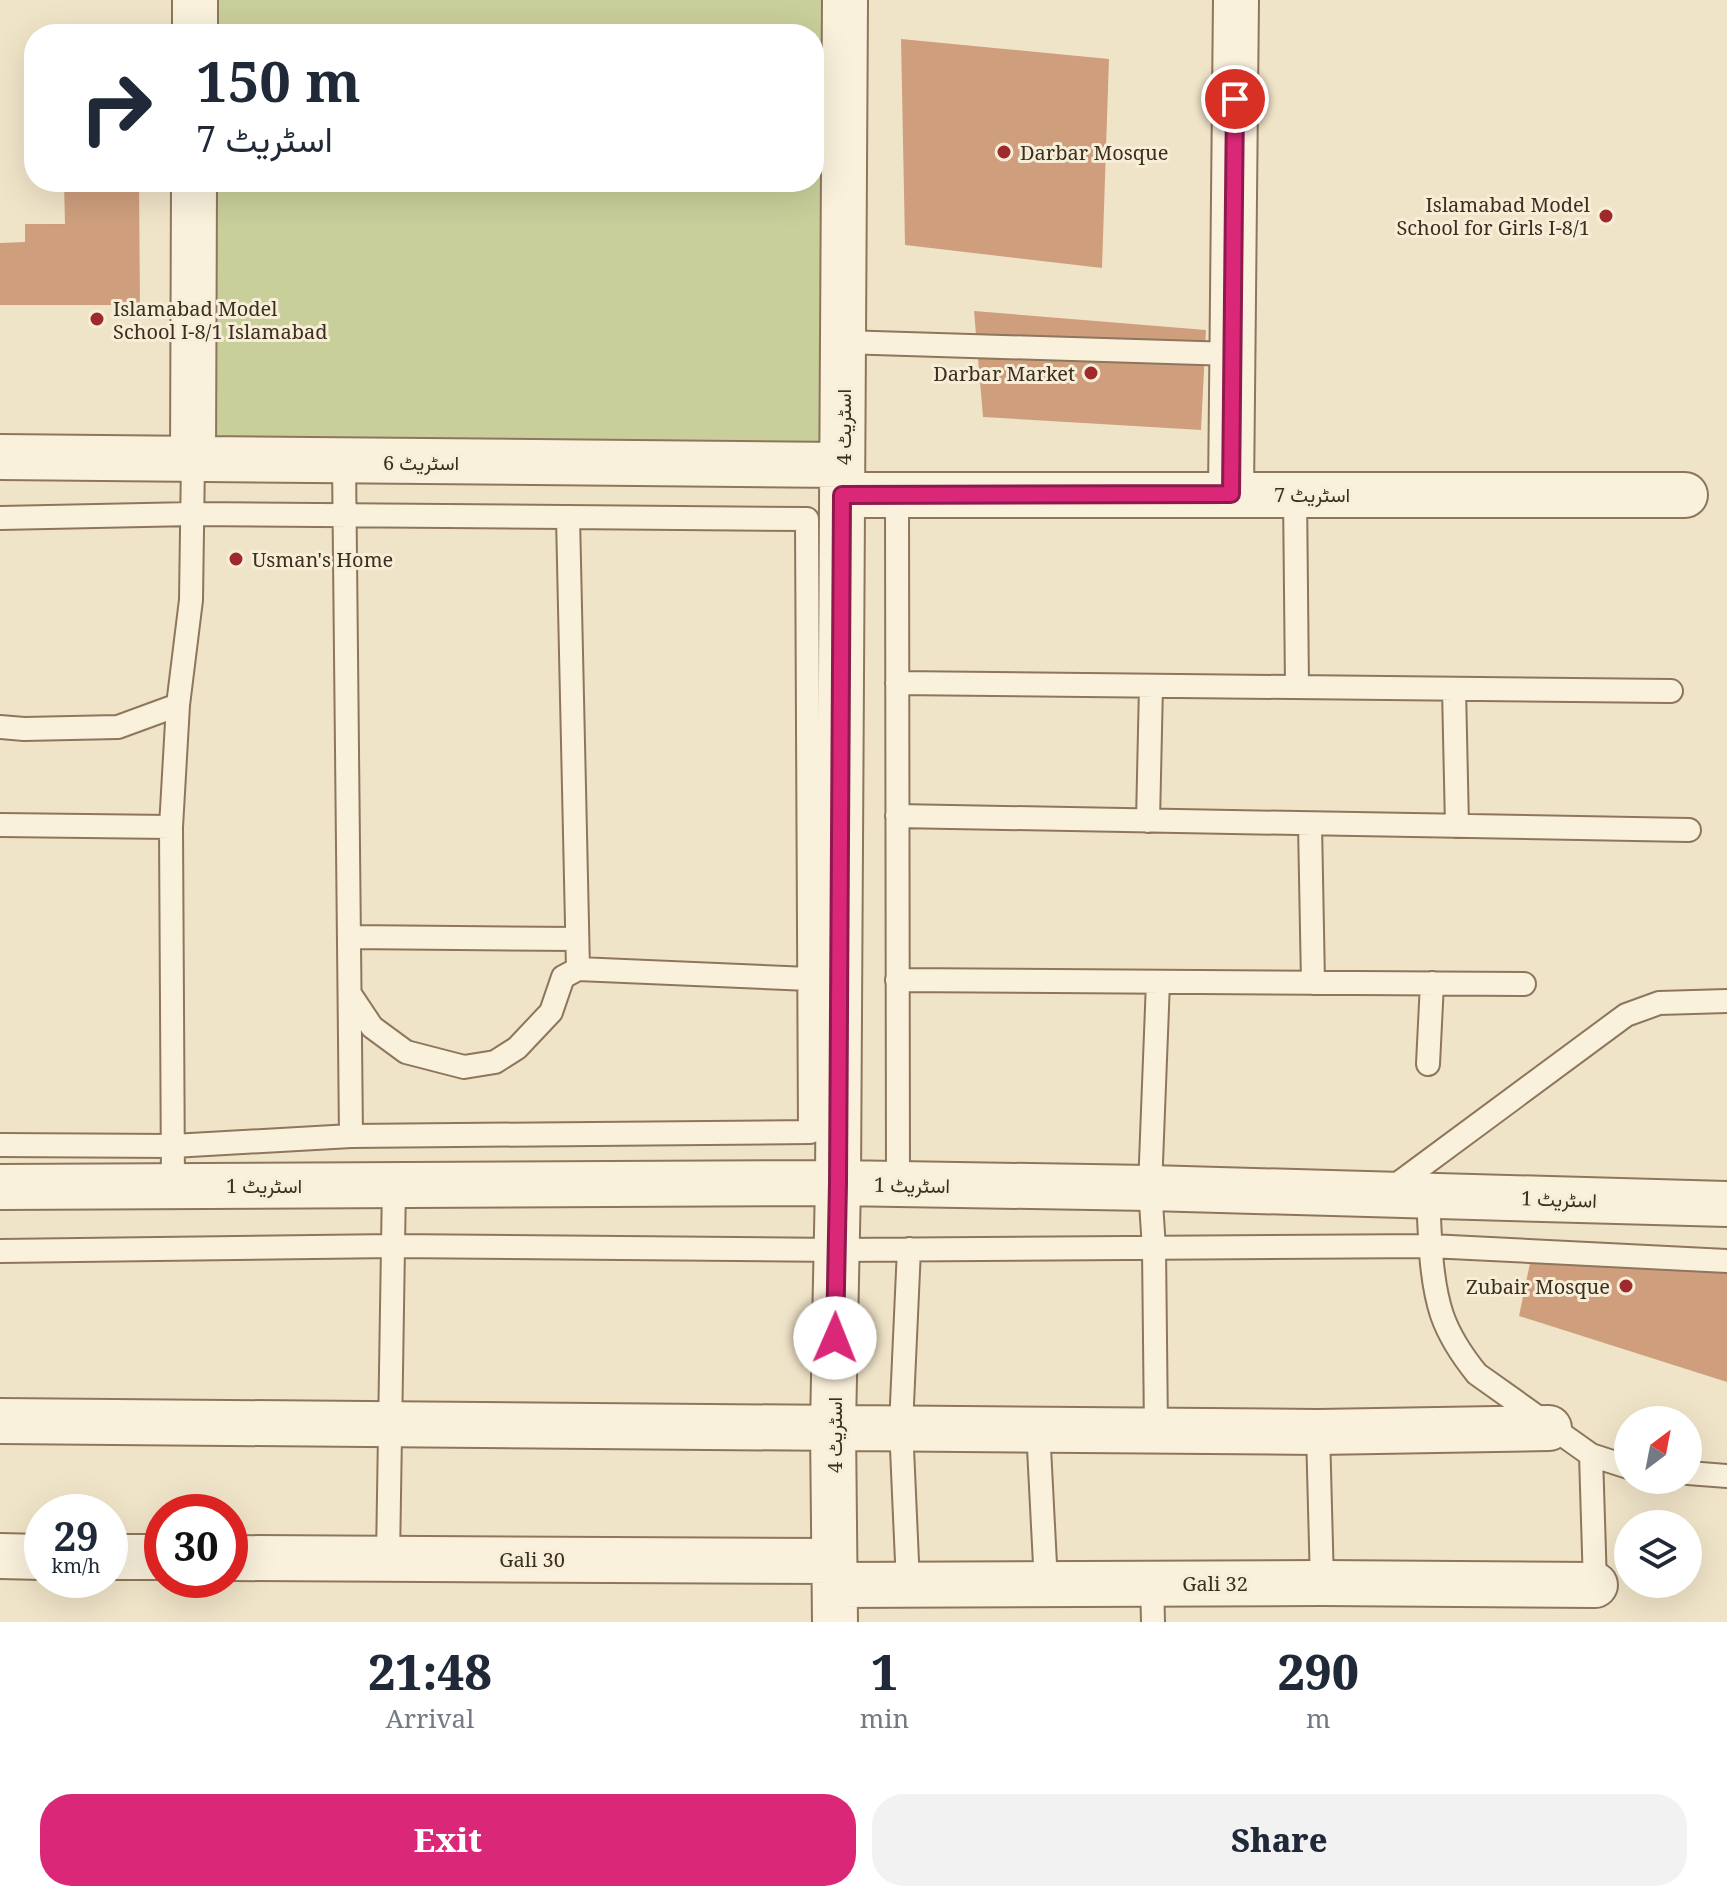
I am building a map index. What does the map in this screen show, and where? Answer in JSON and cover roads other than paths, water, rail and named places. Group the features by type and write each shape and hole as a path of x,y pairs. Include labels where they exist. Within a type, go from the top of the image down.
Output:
{"street":[{"path":"195,0 195,24"},
{"name":"اسٹریٹ 4","path":"835,1589 833,1426 838,1183 845,0"},
{"path":"1231,494 1236,0"},
{"path":"193,460 194,192"},
{"name":"اسٹریٹ 6","path":"0,457 344,461 842,480"},
{"name":"اسٹریٹ 7","path":"842,480 897,494 1685,495"},
{"name":"اسٹریٹ 1","path":"0,1187 173,1166 394,1184 838,1183 1727,1204"},
{"path":"0,1421 901,1426 1318,1432 1549,1428"},
{"path":"0,1556 24,1557"},
{"name":"Gali 30","path":"248,1558 388,1558 835,1589"},
{"name":"Gali 32","path":"835,1589 908,1584 1046,1584 1153,1603 1322,1583 1595,1585"}],"lane":[{"path":"843,342 1232,354"},
{"path":"173,1166 171,827 178,705 191,600 193,460"},
{"path":"344,461 351,1136"},
{"path":"897,494 898,1184"},
{"path":"1295,494 1297,687"},
{"path":"0,518 192,514 807,519 810,1132 351,1136 173,1166 0,1145"},
{"path":"568,517 578,969"},
{"path":"897,683 1671,691"},
{"path":"1148,821 1151,686"},
{"path":"1454,689 1457,826"},
{"path":"0,727 118,727 178,705"},
{"path":"897,816 1689,830"},
{"path":"1310,824 1313,983"},
{"path":"0,825 171,827"},
{"path":"349,937 577,939"},
{"path":"350,994 372,1027 406,1052 464,1067 495,1062 517,1048 551,1012 563,977 578,969 809,979"},
{"path":"897,980 1524,984"},
{"path":"1156,1430 1154,1248 1150,1188 1158,982"},
{"path":"1428,1064 1432,983"},
{"path":"1383,1194 1626,1015 1659,1003 1727,1001"},
{"path":"388,1558 394,1184"},
{"path":"1428,1196 1430,1246 1442,1315 1466,1361 1477,1374 1549,1428 1591,1455 1614,1462"},
{"path":"0,1251 393,1246 837,1250 1430,1246 1727,1261"},
{"path":"908,1584 901,1426 909,1249"},
{"path":"1038,1428 1046,1584"},
{"path":"1318,1432 1322,1583"},
{"path":"1591,1455 1595,1585"},
{"path":"1702,1474 1727,1476"}],"place":[{"name":"Darbar Mosque","path":"1004,152"},
{"name":"Islamabad Model School for Girls I-8/1","path":"1606,216"},
{"name":"Islamabad Model School I-8/1 Islamabad","path":"97,319"},
{"name":"Darbar Market","path":"1091,373"},
{"name":"Usman's Home","path":"236,559"},
{"name":"Zubair Mosque","path":"1626,1286"}]}
